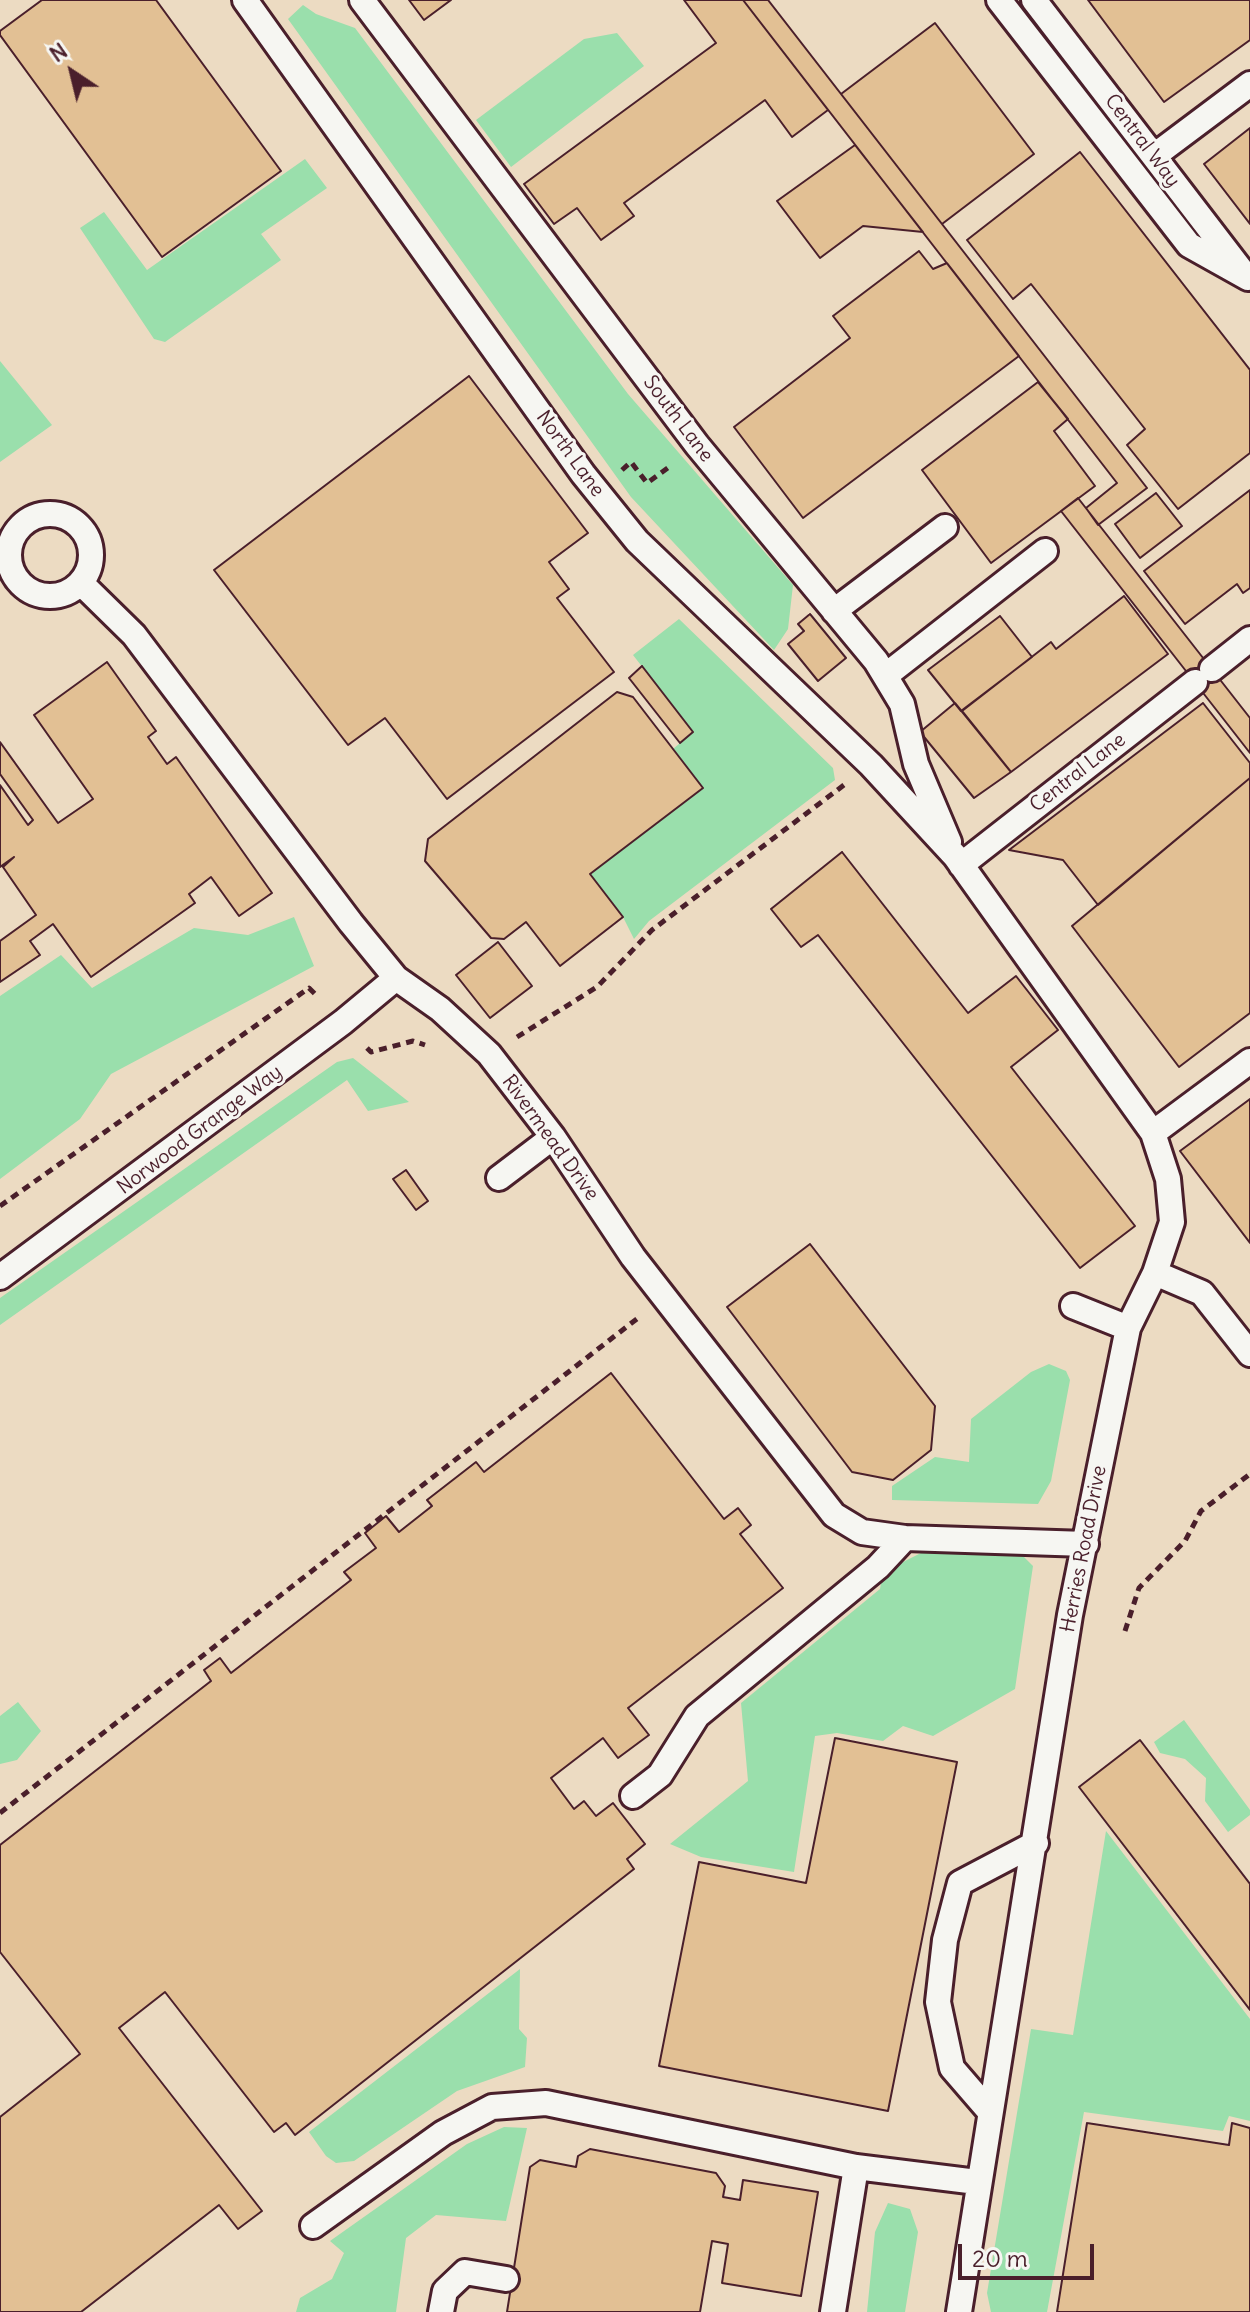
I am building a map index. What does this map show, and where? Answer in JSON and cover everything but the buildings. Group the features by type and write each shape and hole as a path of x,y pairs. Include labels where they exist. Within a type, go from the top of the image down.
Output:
{"lane":[{"name":"North Lane","path":"245,0 583,474 637,541 871,765 958,860"},
{"name":"South Lane","path":"362,0 697,445 885,676 902,704 916,764 958,860"},
{"path":"999,0 1189,245 1249,280"},
{"name":"Central Way","path":"1034,0 1249,280"},
{"path":"1154,156 1250,84"},
{"path":"56,513 82,528 89,540 92,555 89,571 71,591 57,596 36,595 6,579 11,540 19,527 40,514 56,513"},
{"path":"834,611 945,527"},
{"path":"885,676 1045,551"},
{"name":"Rivermead Drive","path":"81,583 134,635 396,978 440,1009 489,1054 553,1137 664,1298 834,1515 862,1532 905,1538 1086,1544"},
{"name":"Central Lane","path":"958,860 1250,639"},
{"name":"Herries Road Drive","path":"958,860 1153,1133 1168,1179 1172,1222 1155,1273 1128,1328 1070,1615 1036,1843 977,2182 959,2312"},
{"name":"Norwood Grange Way","path":"0,1277 343,1022 396,978"},
{"path":"1153,1133 1250,1061"},
{"path":"499,1178 553,1137"},
{"path":"1155,1273 1202,1293 1250,1354"},
{"path":"1073,1306 1128,1328"},
{"path":"633,1796 660,1775 697,1716 878,1567 905,1538"},
{"path":"990,2112 952,2068 938,2002 945,1940 960,1883 1036,1843"},
{"path":"313,2226 443,2133 492,2107 546,2103 856,2167 977,2182"},
{"path":"833,2312 856,2167"},
{"path":"441,2312 445,2291 465,2272 506,2279"}],"path":[{"path":"583,474 609,454 621,470 631,462 647,483 697,445"},
{"path":"489,1054 597,987 652,930 871,765"},
{"path":"0,1206 309,988 371,1052 413,1041 431,1047"},
{"path":"0,1813 664,1298"},
{"path":"1125,1631 1139,1588 1185,1541 1201,1511 1250,1474"}],"shaded area":[{"path":"0,0 1250,0 1250,2312 0,2312"}],"green space":[{"path":"303,5 316,14 355,28 628,394 793,585 788,629 774,650 631,497 288,19"},
{"path":"617,33 644,66 511,167 476,120 584,39"},
{"path":"305,159 327,188 261,234 281,260 165,342 154,339 80,228 104,212 147,270"},
{"path":"0,361 52,425 0,462"},
{"path":"679,619 833,768 835,780 649,921 634,939 623,917 590,874 702,788 673,749 693,732 633,655"},
{"path":"294,917 314,966 111,1074 80,1119 0,1179 0,996 61,955 92,988 194,928 248,935"},
{"path":"353,1058 409,1102 368,1111 347,1080 0,1325 0,1298 337,1062"},
{"path":"1049,1364 1066,1371 1070,1380 1051,1481 1038,1504 892,1500 892,1486 935,1457 969,1462 971,1419 1031,1372"},
{"path":"923,1552 1023,1556 1033,1566 1015,1689 933,1736 903,1726 883,1741 837,1733 815,1736 794,1872 701,1857 670,1844 748,1781 741,1703 880,1589 883,1572"},
{"path":"18,1702 41,1731 17,1760 0,1764 0,1716"},
{"path":"1184,1720 1250,1810 1250,1815 1228,1832 1205,1801 1206,1778 1185,1759 1160,1753 1154,1742"},
{"path":"1106,1831 1250,2019 1250,2121 1229,2116 1223,2131 1084,2112 1047,2312 991,2312 987,2293 1031,2029 1073,2035"},
{"path":"520,1969 519,2029 527,2038 525,2067 457,2091 354,2161 336,2163 326,2156 309,2132"},
{"path":"504,2127 527,2128 506,2221 436,2215 406,2238 396,2312 296,2312 300,2298 332,2279 344,2253 330,2241 467,2144"},
{"path":"888,2203 910,2209 918,2232 905,2312 867,2312 875,2232"}]}
